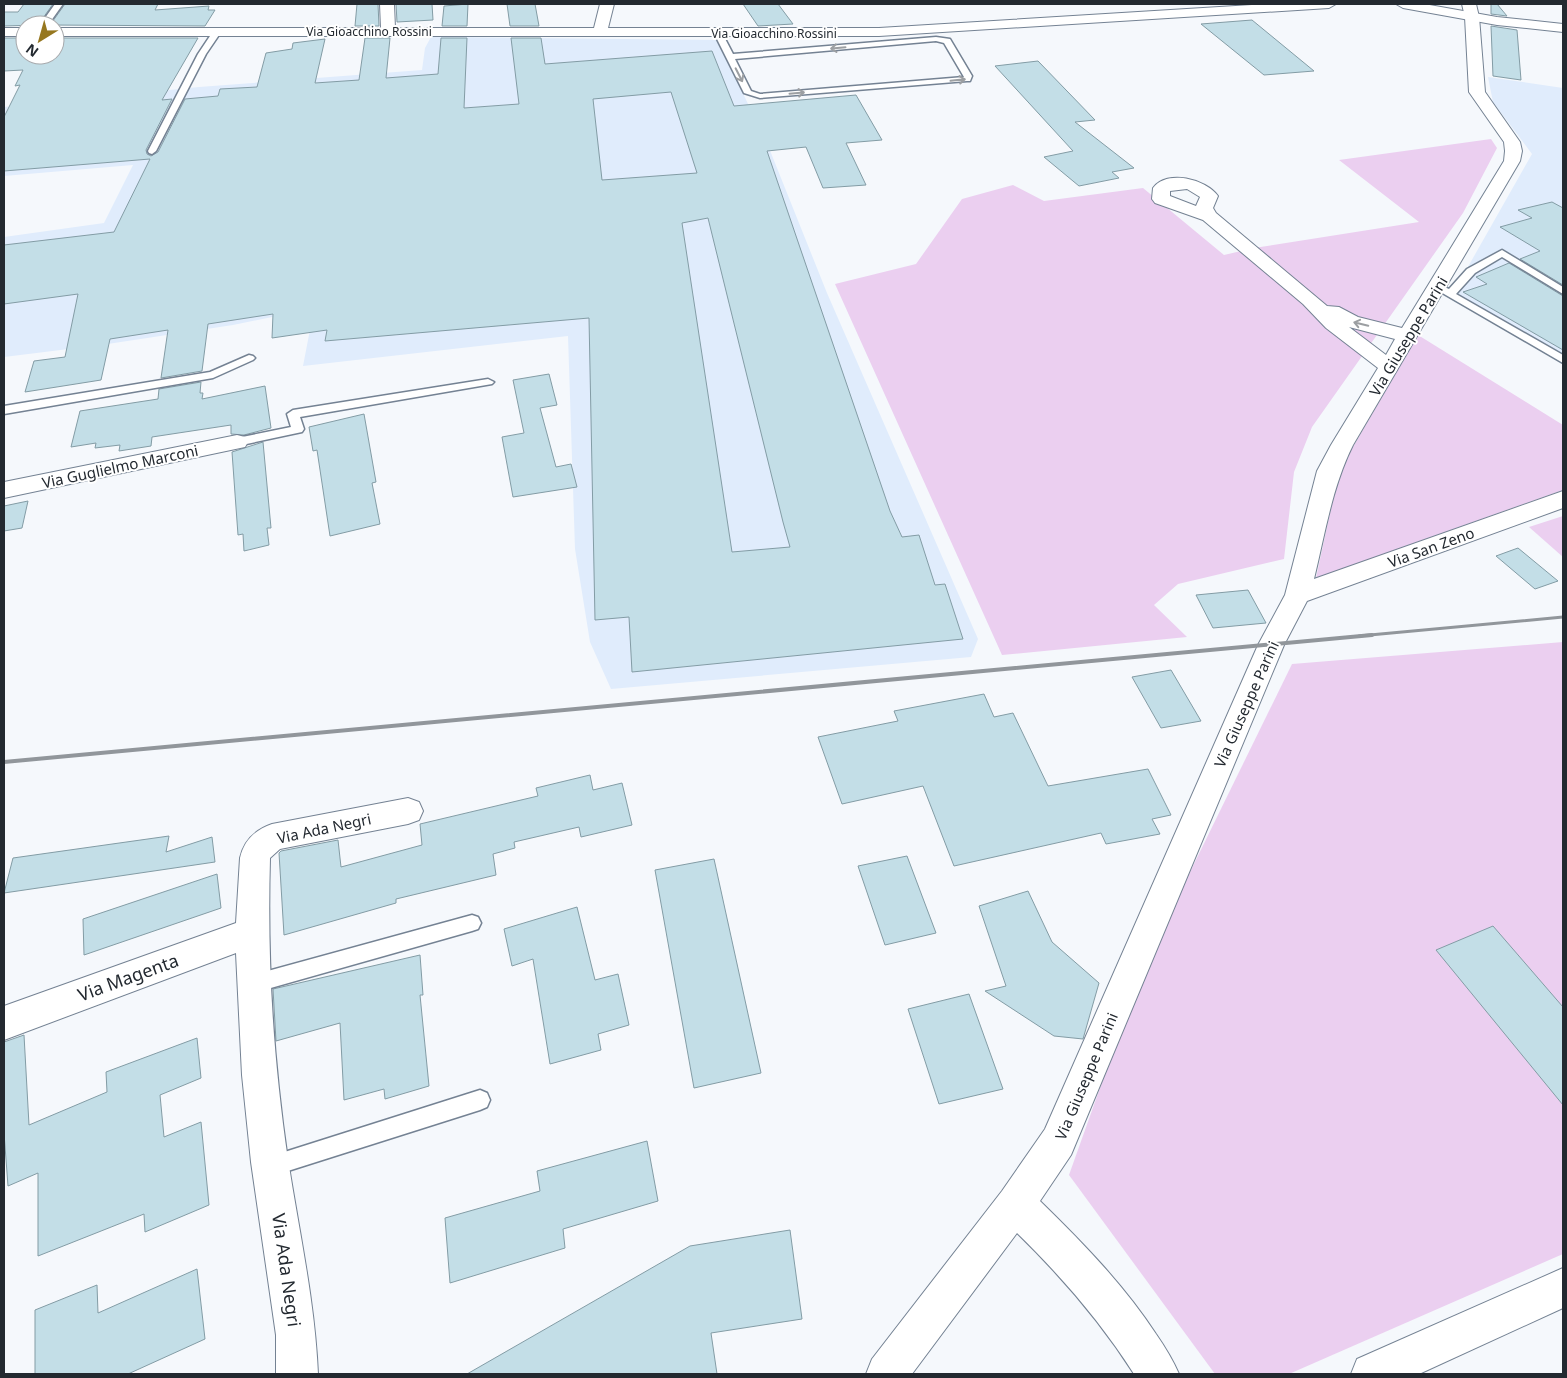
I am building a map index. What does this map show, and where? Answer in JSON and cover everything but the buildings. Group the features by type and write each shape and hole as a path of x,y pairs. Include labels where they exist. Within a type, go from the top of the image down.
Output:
{"street":[{"path":"386,4 388,31"},
{"path":"600,32 607,4"},
{"name":"Via Gioacchino Rossini","path":"65,32 879,32 1329,4"},
{"path":"1403,4 1470,10 1563,28"},
{"name":"Via Giuseppe Parini","path":"887,1374 1015,1204 1058,1142 1270,644 1298,595 1329,471 1342,445 1408,336 1444,291 1506,174 1515,152 1512,140 1482,103 1477,92 1470,10"},
{"path":"1209,216 1310,300 1333,324 1389,367"},
{"path":"1310,300 1351,322 1408,336"},
{"name":"Via Guglielmo Marconi","path":"4,490 237,442"},
{"name":"Via San Zeno","path":"1298,595 1563,499"},
{"name":"Via Ada Negri","path":"297,1374 296,1335 262,1096 253,984 252,932 255,858 257,850 272,837 408,811"},
{"name":"Via Magenta","path":"4,1023 252,932"},
{"path":"1015,1204 1066,1253 1121,1318 1158,1374"},
{"path":"1372,1374 1563,1288"}],"lane":[{"path":"51,15 59,4"},
{"path":"152,151 202,54 217,32"},
{"path":"718,33 730,57 748,92 760,96 967,79 968,76 947,41 936,39 730,57"},
{"path":"1563,290 1502,253 1471,270 1444,291 1563,360"},
{"path":"4,410 213,375 249,358"},
{"path":"237,442 298,429 293,414 488,382"},
{"path":"253,984 472,923"},
{"path":"272,1166 480,1100"}],"shaded area":[{"path":"431,37 718,40 771,153 827,293 978,639 971,657 611,689 590,642 575,549 568,336 303,366 313,314 311,309 233,325 101,345 4,357 4,237 104,223 133,165 4,176 4,107 199,87 422,70 425,48"},
{"path":"1488,77 1563,88 1563,363 1452,295 1532,154 1493,102"},
{"path":"1491,139 1497,148 1463,213 1312,427 1294,472 1284,559 1178,584 1154,605 1187,637 1002,655 835,284 916,264 962,199 1013,185 1044,201 1143,188 1224,255 1254,248 1419,222 1339,160"},
{"path":"1418,335 1563,425 1563,490 1316,578 1339,471"},
{"path":"1563,516 1563,557 1529,527"},
{"path":"1563,642 1563,1254 1289,1374 1215,1374 1069,1175 1142,970 1292,664"}],"railway":[{"path":"1359,636 1563,617"},
{"path":"4,762 1372,635"}]}
